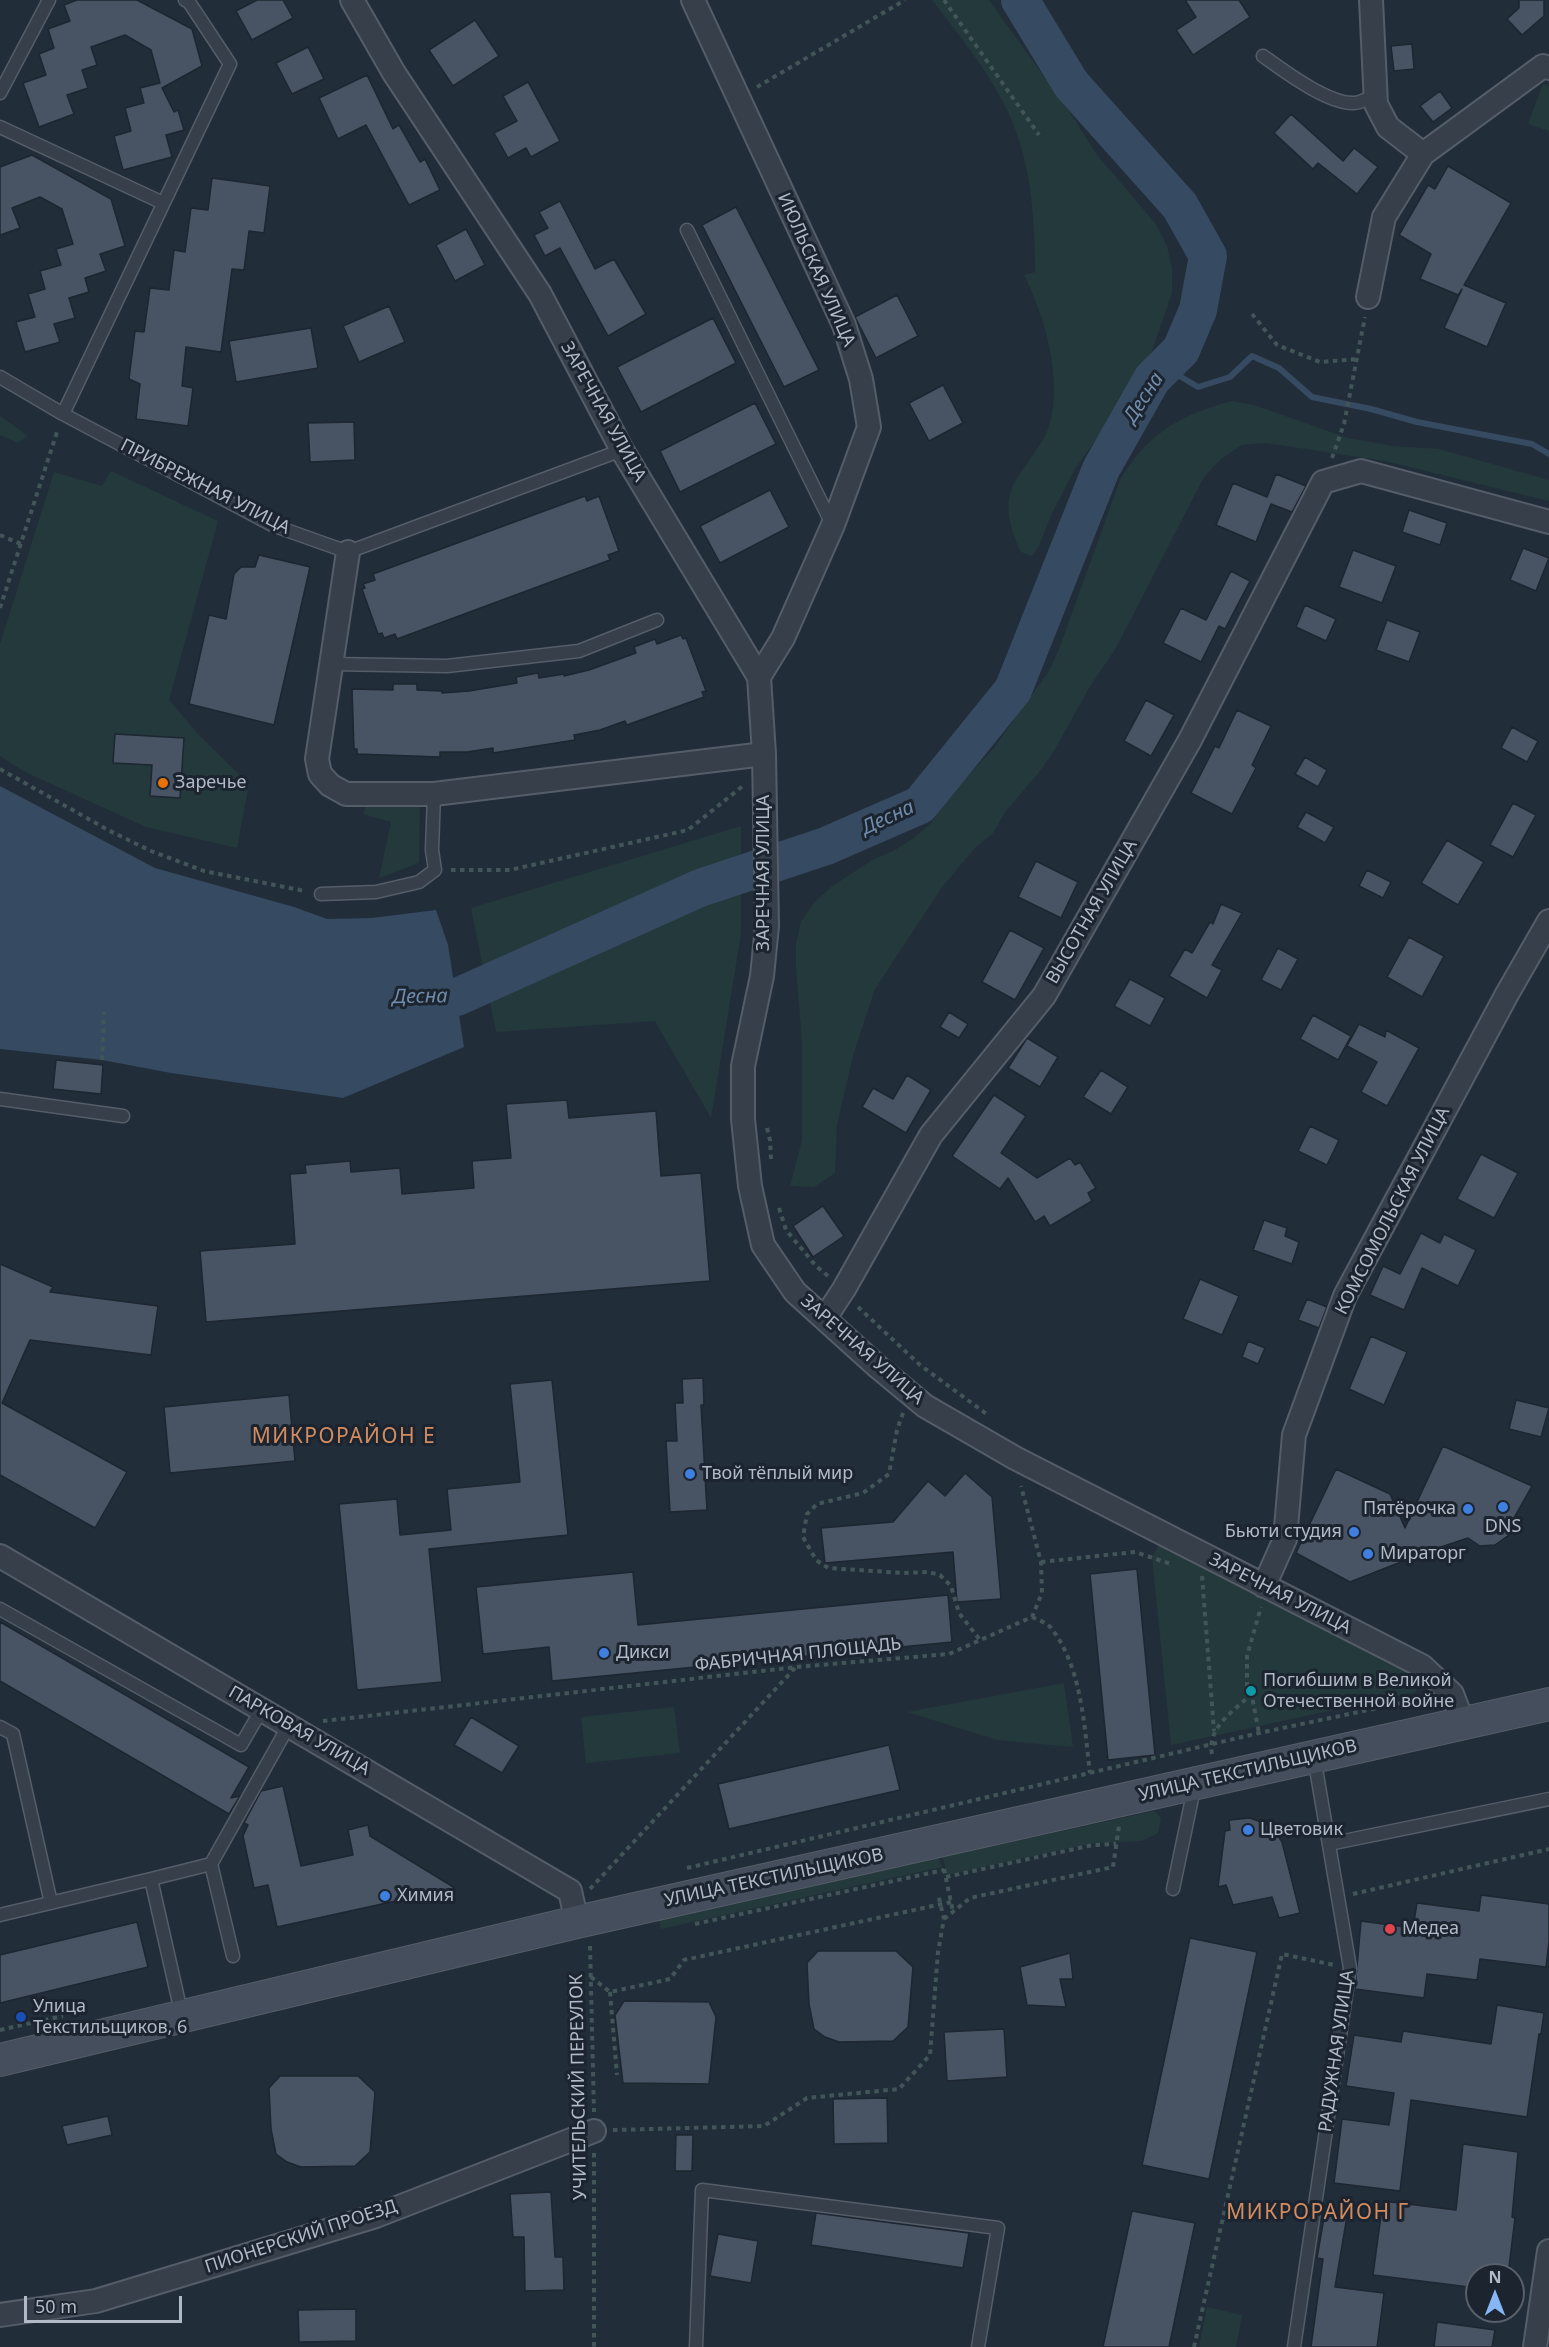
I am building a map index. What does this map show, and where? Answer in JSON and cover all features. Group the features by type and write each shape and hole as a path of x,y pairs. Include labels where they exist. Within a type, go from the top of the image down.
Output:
{"main road":[{"name":"УЛИЦА ТЕКСТИЛЬЩИКОВ","path":"0,2060 182,2016 583,1931 938,1842 1314,1756 1457,1709 1549,1704"}],"street":[{"name":"ЗАРЕЧНАЯ УЛИЦА","path":"352,0 394,74 540,294 622,450 759,677 764,753 767,926 762,976 743,1066 743,1119 750,1186 763,1245 795,1292 925,1406 1197,1563 1264,1586 1422,1666 1457,1709"},
{"name":"ИЮЛЬСКАЯ УЛИЦА","path":"693,0 844,325 861,379 868,427 832,525 783,638 759,677"},
{"path":"1371,0 1376,104 1388,127 1423,154"},
{"path":"1368,297 1384,217 1423,154 1547,60"},
{"path":"1323,482 1361,471 1549,522"},
{"name":"ВЫСОТНАЯ УЛИЦА","path":"825,1318 844,1289 931,1135 1044,996 1190,740 1323,482"},
{"path":"348,552 317,759 320,774 330,785 346,794 434,794 764,753"},
{"name":"КОМСОМОЛЬСКАЯ УЛИЦА","path":"1264,1586 1285,1539 1294,1435 1345,1296 1507,994 1549,921"},
{"name":"ПАРКОВАЯ УЛИЦА","path":"1,1560 262,1709 570,1891 583,1931"},
{"name":"ПИОНЕРСКИЙ ПРОЕЗД","path":"0,2315 96,2301 376,2216 594,2131"},
{"path":"1535,2347 1549,2251"}],"lane":[{"path":"0,93 49,0"},
{"path":"63,414 230,64 189,2 185,0"},
{"path":"1263,56 1297,81 1334,98 1355,104 1376,95"},
{"path":"0,127 164,203"},
{"path":"687,230 832,525"},
{"name":"ПРИБРЕЖНАЯ УЛИЦА","path":"0,377 63,414 273,525 348,552"},
{"path":"348,552 622,450"},
{"path":"331,664 447,666 579,651 657,620"},
{"path":"321,894 376,892 419,882 435,870 432,850 434,794"},
{"path":"0,1099 123,1116"},
{"path":"0,1609 241,1745 262,1709"},
{"path":"233,1956 211,1864 289,1725"},
{"path":"0,1726 13,1734 51,1903"},
{"name":"РАДУЖНАЯ УЛИЦА","path":"1294,2347 1350,1968 1314,1756"},
{"path":"1173,1889 1195,1783"},
{"path":"1329,1844 1549,1799"},
{"path":"0,1915 211,1864"},
{"path":"151,1879 182,2016"},
{"path":"696,2347 702,2190 998,2228 978,2347"}],"path":[{"path":"738,98 905,0"},
{"path":"944,0 1039,135"},
{"path":"1323,482 1344,424 1368,297"},
{"path":"1252,314 1277,345 1320,362 1358,358"},
{"path":"0,608 63,414"},
{"path":"0,535 21,544"},
{"path":"0,769 108,831 151,851 204,871 321,894"},
{"path":"435,870 510,870 688,830 747,783 747,792"},
{"path":"102,1060 104,1012"},
{"path":"765,1120 770,1140 771,1163"},
{"path":"775,1197 786,1230 816,1266 844,1289 862,1311 920,1365 991,1417"},
{"path":"904,1410 897,1430 889,1474 862,1493 817,1504 807,1514 803,1537 816,1560 828,1568 928,1572 940,1575 951,1586 959,1613 980,1640"},
{"path":"1015,1458 1041,1562 1042,1593 1032,1617 1051,1627 1071,1663 1081,1705 1090,1773"},
{"path":"1041,1562 1135,1552 1173,1565"},
{"path":"1197,1563 1202,1577 1214,1731 1210,1745"},
{"path":"1197,1563 1202,1577"},
{"path":"1214,1731 1247,1698 1247,1656 1260,1615 1264,1586"},
{"name":"ФАБРИЧНАЯ ПЛОЩАДЬ","path":"289,1725 796,1666 949,1654 1032,1617"},
{"path":"599,1889 588,1892 796,1666"},
{"path":"1251,1691 1259,1733"},
{"path":"679,1870 1259,1733 1405,1701 1457,1709"},
{"path":"944,1920 970,1899 1113,1867 1119,1823"},
{"path":"938,1842 953,1912"},
{"path":"946,1878 1093,1845 1116,1844"},
{"path":"1338,1898 1549,1849"},
{"path":"594,2131 764,2126 807,2098 899,2090 930,2055 938,1952 944,1920 938,1894"},
{"path":"610,1992 670,1979 684,1960 951,1902"},
{"name":"УЧИТЕЛЬСКИЙ ПЕРЕУЛОК","path":"583,1931 591,1977 594,2347"},
{"path":"1194,2347 1282,1954 1350,1968"},
{"path":"591,1977 610,1992 617,2075"}],"green space":[{"path":"932,0 989,0 1071,114 1097,155 1156,224 1167,246 1172,269 1172,293 1145,371 1075,469 1052,513 1039,546 1032,556 1021,552 1008,508 1013,486 1045,435 1053,408 1053,369 1050,349 1039,309 1024,275 1035,272 1030,187 1014,125 998,92 981,65"},
{"path":"1543,84 1549,86 1549,131 1528,124"},
{"path":"1233,401 1257,406 1348,438 1393,446 1439,449 1549,480 1549,501 1385,461 1266,443 1242,445 1221,459 1204,477 1116,648 1089,688 1054,751 1005,812 993,833 975,848 943,886 875,989 853,1056 837,1125 835,1173 814,1187 790,1186 802,1140 802,1042 796,968 796,944 801,921 814,903 831,887 872,860 914,838 932,822 960,784 993,749 1049,671 1120,480 1130,464 1154,438 1182,419"},
{"path":"0,416 28,436 18,443 0,435"},
{"path":"111,471 218,521 169,700 199,735 249,784 237,848 146,827 23,771 0,756 0,644 54,472 102,486"},
{"path":"368,799 420,801 419,863 379,878 391,822 363,814"},
{"path":"741,826 741,934 711,1118 655,1021 496,1032 471,908"},
{"path":"1162,1539 1403,1665 1417,1692 1171,1745 1152,1557"},
{"path":"1064,1683 1073,1747 997,1740 907,1712"},
{"path":"674,1707 680,1753 586,1763 581,1717"},
{"path":"1154,1811 1161,1818 1158,1833 1142,1841 1093,1843 947,1875 943,1857"},
{"path":"939,1858 942,1867 661,1929 659,1920"},
{"path":"1207,2307 1242,2315 1236,2347 1199,2347"}],"water":[{"path":"0,786 155,868 294,907 327,919 372,918 436,910 448,945 464,1047 343,1098 171,1073 102,1060 0,1049"}],"building":[{"path":"77,0 137,0 192,29 202,66 162,88 174,112 178,110 184,130 166,135 172,157 123,170 114,136 131,131 125,108 144,103 140,88 160,83 151,50 125,35 91,47 97,65 82,70 88,88 67,95 74,114 39,127 23,83 46,75 39,54 54,48 48,29 70,21 64,5"},
{"path":"257,0 283,0 293,18 252,40 236,11"},
{"path":"1185,0 1239,0 1250,17 1193,55 1176,30 1196,17"},
{"path":"1519,0 1544,0 1544,16 1522,35 1507,19 1519,8"},
{"path":"475,20 499,56 453,86 429,50"},
{"path":"1412,44 1414,69 1394,71 1391,46"},
{"path":"308,47 324,79 292,94 276,63"},
{"path":"367,75 393,129 399,125 420,162 425,159 440,190 409,205 366,125 338,139 319,98"},
{"path":"528,82 560,141 531,157 526,148 508,158 494,133 517,121 503,96"},
{"path":"1440,91 1452,108 1433,122 1420,106"},
{"path":"1291,114 1343,161 1354,148 1378,167 1357,194 1318,163 1313,169 1274,133"},
{"path":"32,155 111,199 125,246 100,254 106,271 85,278 89,292 69,298 75,318 54,324 60,342 25,352 16,322 35,317 28,294 45,289 40,271 61,265 56,249 73,244 62,209 40,197 12,208 20,228 0,235 0,167"},
{"path":"1448,166 1511,203 1464,285 1506,303 1487,347 1444,328 1462,289 1458,295 1420,279 1431,254 1399,235 1428,185 1435,189"},
{"path":"212,178 270,186 264,233 249,231 244,270 232,269 221,352 186,347 182,386 193,388 188,426 136,419 140,384 129,379 135,331 144,332 150,288 169,290 174,250 185,252 191,208 208,210"},
{"path":"560,201 595,269 614,259 646,314 608,336 560,248 545,256 534,235 548,228 539,212"},
{"path":"736,207 819,370 784,387 702,225"},
{"path":"466,229 485,265 455,281 436,245"},
{"path":"897,295 918,336 876,358 855,317"},
{"path":"389,306 405,342 359,362 343,326"},
{"path":"713,318 736,363 641,412 617,367"},
{"path":"311,328 318,368 236,382 229,341"},
{"path":"943,385 963,423 929,441 909,403"},
{"path":"755,403 776,444 680,492 660,451"},
{"path":"354,422 355,460 310,462 308,423"},
{"path":"1276,474 1306,486 1292,512 1271,504 1256,542 1216,525 1233,483 1267,497"},
{"path":"770,490 789,527 720,563 700,526"},
{"path":"585,496 587,501 599,496 619,551 608,555 610,560 397,639 395,634 384,638 382,633 378,634 362,589 365,588 363,584 375,580 373,574"},
{"path":"1409,510 1447,523 1440,545 1402,532"},
{"path":"1523,548 1549,558 1536,591 1510,580"},
{"path":"1353,550 1396,566 1382,603 1339,587"},
{"path":"259,555 310,567 274,725 189,704 209,615 226,619 234,574 241,567 255,567"},
{"path":"1231,571 1250,581 1225,629 1219,626 1201,662 1163,643 1181,608 1206,620"},
{"path":"1305,605 1336,619 1326,641 1296,627"},
{"path":"1387,620 1420,632 1409,662 1376,650"},
{"path":"681,635 683,639 686,638 706,691 702,692 704,697 627,725 625,721 600,730 574,735 575,740 493,753 493,748 467,752 440,752 440,757 357,754 357,749 354,749 352,689 393,690 393,684 417,684 417,690 442,691 442,693 517,683 516,677 538,673 539,678 564,674 564,676 589,670 636,653 634,647 655,639 657,644"},
{"path":"1146,700 1174,715 1151,756 1124,741"},
{"path":"1237,710 1271,726 1252,765 1256,768 1232,814 1191,793 1215,746 1219,748"},
{"path":"1512,727 1538,741 1527,762 1501,748"},
{"path":"115,734 184,738 180,798 150,796 152,765 113,763"},
{"path":"1305,757 1327,770 1318,787 1295,774"},
{"path":"1513,803 1536,815 1513,857 1490,845"},
{"path":"1306,812 1334,827 1325,843 1297,827"},
{"path":"1447,840 1484,862 1458,905 1421,883"},
{"path":"1036,861 1078,882 1061,918 1018,897"},
{"path":"1367,870 1391,882 1383,898 1359,886"},
{"path":"1221,904 1242,913 1212,965 1222,970 1207,998 1169,976 1185,949 1192,953 1210,922 1213,924"},
{"path":"1010,930 1044,948 1015,1000 982,982"},
{"path":"1409,937 1444,956 1422,997 1387,977"},
{"path":"1278,948 1298,959 1281,990 1261,980"},
{"path":"1130,979 1165,998 1150,1026 1114,1006"},
{"path":"949,1012 968,1024 959,1038 940,1027"},
{"path":"1313,1015 1351,1036 1338,1060 1300,1039"},
{"path":"1359,1024 1385,1037 1386,1030 1419,1048 1387,1106 1361,1092 1377,1062 1347,1046"},
{"path":"1027,1038 1058,1057 1040,1087 1008,1068"},
{"path":"56,1060 103,1065 101,1094 53,1089"},
{"path":"1101,1070 1128,1087 1111,1114 1083,1097"},
{"path":"907,1075 931,1090 906,1133 862,1107 873,1088 893,1099"},
{"path":"994,1095 1026,1116 1001,1153 1037,1178 1070,1158 1075,1165 1080,1162 1096,1188 1088,1193 1092,1201 1050,1226 1044,1216 1035,1222 1008,1178 1000,1189 952,1156"},
{"path":"567,1100 569,1118 656,1111 661,1176 701,1173 710,1281 206,1322 200,1251 295,1244 290,1174 306,1173 305,1165 350,1161 351,1172 400,1168 402,1194 474,1188 472,1161 511,1158 506,1104"},
{"path":"1310,1126 1339,1140 1327,1165 1298,1151"},
{"path":"1481,1154 1518,1173 1494,1218 1457,1199"},
{"path":"823,1206 844,1236 813,1257 793,1226"},
{"path":"1264,1220 1287,1228 1285,1236 1299,1242 1292,1264 1253,1250"},
{"path":"1421,1233 1440,1243 1444,1234 1476,1250 1458,1286 1422,1268 1404,1310 1370,1295 1383,1266 1400,1274"},
{"path":"0,1264 53,1287 50,1292 158,1306 151,1355 30,1340 2,1403 127,1472 95,1528 0,1475"},
{"path":"1200,1279 1239,1296 1222,1335 1183,1319"},
{"path":"1307,1299 1327,1307 1319,1328 1298,1320"},
{"path":"1371,1336 1407,1352 1384,1405 1349,1389"},
{"path":"1248,1341 1265,1348 1258,1364 1242,1357"},
{"path":"703,1378 704,1405 701,1405 707,1510 670,1512 666,1441 677,1441 675,1403 683,1403 682,1379"},
{"path":"552,1380 568,1535 429,1549 442,1682 357,1690 339,1504 397,1499 400,1535 451,1530 447,1489 520,1482 510,1384"},
{"path":"289,1395 295,1461 170,1473 164,1407"},
{"path":"1516,1400 1549,1408 1541,1437 1509,1429"},
{"path":"1443,1446 1532,1486 1515,1516 1519,1528 1495,1545 1480,1546 1468,1538 1350,1582 1296,1553 1336,1469 1390,1494 1405,1528"},
{"path":"965,1473 992,1497 1001,1599 957,1602 953,1552 825,1563 821,1528 893,1522 928,1481 945,1496"},
{"path":"1137,1569 1155,1755 1108,1760 1090,1574"},
{"path":"633,1572 638,1625 948,1595 952,1642 552,1681 549,1647 483,1654 476,1587"},
{"path":"0,1622 249,1767 231,1798 240,1796 229,1814 0,1681"},
{"path":"471,1717 519,1746 502,1773 454,1745"},
{"path":"889,1745 900,1790 729,1829 718,1784"},
{"path":"283,1786 301,1866 353,1855 348,1830 368,1825 370,1836 455,1888 277,1927 268,1885 254,1888 243,1836 248,1825 244,1823 261,1791"},
{"path":"1250,1818 1272,1826 1282,1842 1300,1913 1279,1918 1272,1897 1233,1905 1226,1885 1218,1887 1225,1831 1230,1830 1229,1820"},
{"path":"1481,1895 1549,1904 1546,1967 1480,1959 1477,1980 1427,1974 1424,1998 1355,1989 1361,1921 1413,1928 1417,1903 1479,1911"},
{"path":"137,1922 148,1967 0,2003 0,1955"},
{"path":"1190,1938 1257,1952 1209,2179 1142,2165"},
{"path":"818,1951 896,1951 913,1967 908,2027 893,2041 839,2042 825,2037 814,2029 809,2004 807,1963"},
{"path":"1070,1953 1073,1979 1060,1979 1066,2007 1027,2005 1020,1967"},
{"path":"624,2001 709,2002 716,2017 709,2084 623,2083 615,2015"},
{"path":"1497,2005 1544,2013 1527,2117 1411,2100 1400,2191 1334,2183 1342,2119 1389,2125 1394,2093 1346,2086 1354,2035 1401,2042 1403,2031 1491,2044"},
{"path":"1004,2029 1007,2077 947,2081 944,2032"},
{"path":"280,2076 358,2076 375,2092 370,2152 355,2166 301,2167 287,2162 276,2154 271,2129 269,2088"},
{"path":"887,2098 888,2143 834,2144 833,2099"},
{"path":"108,2116 112,2135 67,2145 62,2126"},
{"path":"676,2135 693,2135 692,2171 675,2171"},
{"path":"1463,2144 1518,2152 1512,2217 1515,2218 1509,2263 1465,2263 1465,2286 1373,2275 1383,2201 1456,2210"},
{"path":"551,2192 555,2257 563,2257 564,2290 525,2291 524,2237 513,2237 510,2194"},
{"path":"1132,2211 1195,2223 1169,2347 1103,2347"},
{"path":"1325,2212 1347,2216 1335,2287 1384,2293 1377,2347 1311,2347 1323,2259 1317,2258"},
{"path":"816,2213 969,2233 963,2268 811,2245"},
{"path":"718,2234 758,2241 751,2283 710,2276"},
{"path":"356,2309 356,2341 299,2342 298,2310"},
{"path":"1437,2322 1495,2330 1492,2347 1434,2347"}],"waterway":[{"name":"Десна","path":"406,998 457,997 700,888 826,846 920,805 1013,690 1101,469 1152,379 1181,350 1198,310 1208,256 1180,206 1071,84 1020,0"},
{"path":"1165,365 1198,387 1230,377 1252,356 1279,368 1312,397 1371,409 1417,422 1532,444 1549,454"}],"place":[{"name":"Заречье","path":"163,783"},
{"name":"Твой тёплый мир","path":"690,1474"},
{"name":"DNS","path":"1503,1507"},
{"name":"Пятёрочка","path":"1468,1509"},
{"name":"Бьюти студия","path":"1354,1532"},
{"name":"Мираторг","path":"1368,1554"},
{"name":"Дикси","path":"604,1653"},
{"name":"Погибшим в Великой Отечественной войне","path":"1251,1691"},
{"name":"Цветовик","path":"1248,1830"},
{"name":"Химия","path":"385,1896"},
{"name":"Медеа","path":"1390,1929"},
{"name":"Улица Текстильщиков, 6","path":"21,2017"}],"district":[{"name":"МИКРОРАЙОН Е","path":"344,1437"},
{"name":"МИКРОРАЙОН Г","path":"1318,2213"}]}
